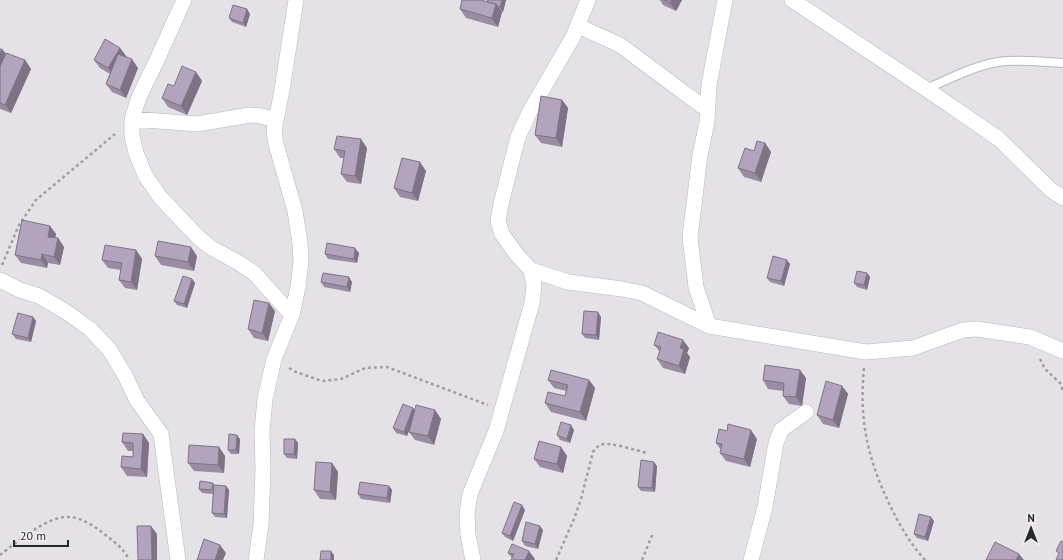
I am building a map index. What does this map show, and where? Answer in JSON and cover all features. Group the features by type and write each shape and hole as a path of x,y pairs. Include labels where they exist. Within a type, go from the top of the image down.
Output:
{"street":[{"path":"184,0 139,97 132,119 132,136 136,153 145,175 160,197 196,235 210,247 240,263 254,273 292,315"},
{"path":"256,560 262,525 262,431 265,399 274,359 292,315 298,287 300,268 300,243 295,211 276,144 274,131 296,0"},
{"path":"588,0 578,26 530,111 518,137 501,204 498,221 502,234 517,255 531,270 568,282 642,293 709,326 866,352 913,348 964,330 977,329 1030,337 1063,351"},
{"path":"709,326 696,287 690,237 700,155 707,122 709,85 725,0"},
{"path":"792,0 999,139 1051,190 1063,198"},
{"path":"578,26 620,45 702,106"},
{"path":"132,119 197,124 250,115 262,116 275,120"},
{"path":"473,560 468,535 467,513 470,494 496,431 532,303 534,286 531,270"},
{"path":"0,280 20,290 39,296 68,313 90,329 109,349 126,377 136,399 161,434 178,560"},
{"path":"750,560 765,507 776,443 781,430 806,412"}],"lane":[{"path":"926,89 954,76 998,62 1021,60 1063,63"}],"path":[{"path":"0,272 18,225 36,200 132,119"},
{"path":"1030,337 1045,368 1060,383 1063,391"},
{"path":"866,352 862,381 862,406 863,424 868,451 874,470 900,527 925,560"},
{"path":"274,359 296,372 322,381 341,379 365,368 387,367 501,411"},
{"path":"556,560 574,519 581,499 593,452 596,448 601,445 612,445 648,453"},
{"path":"0,555 56,518 70,517 82,520 101,531 118,545 129,560"},
{"path":"642,560 653,533"}],"building":[{"path":"462,0 481,0 496,4 492,18 460,9"},
{"path":"488,0 502,0 500,7 498,7 496,4 487,2"},
{"path":"664,0 672,0 670,3"},
{"path":"233,5 247,9 243,23 229,18"},
{"path":"105,39 120,48 108,68 94,60"},
{"path":"6,53 25,60 5,105 0,103 0,67"},
{"path":"118,54 132,59 120,90 106,84"},
{"path":"182,66 196,72 181,106 162,98 168,84 174,86"},
{"path":"541,96 562,100 556,138 535,135"},
{"path":"337,136 361,139 355,176 341,174 345,151 334,149"},
{"path":"757,141 765,143 755,173 738,168 745,148 754,151"},
{"path":"402,158 420,162 412,193 394,188"},
{"path":"22,220 50,226 48,237 58,238 54,257 42,254 41,260 15,255"},
{"path":"158,241 191,247 188,262 155,256"},
{"path":"327,243 355,248 354,259 325,254"},
{"path":"105,245 136,250 131,282 119,280 122,263 102,260"},
{"path":"773,256 787,260 781,281 767,278"},
{"path":"857,271 867,273 864,285 854,283"},
{"path":"323,273 349,277 347,287 321,282"},
{"path":"183,276 192,279 184,304 174,301"},
{"path":"254,300 269,303 262,333 248,329"},
{"path":"584,311 598,312 596,335 582,334"},
{"path":"18,313 33,317 28,338 12,334"},
{"path":"658,332 683,340 680,348 684,349 679,366 657,359 661,347 654,345"},
{"path":"765,365 800,370 796,397 783,396 784,383 763,380"},
{"path":"551,370 589,380 580,412 545,403 548,392 565,396 568,385 548,380"},
{"path":"826,381 842,386 833,420 817,415"},
{"path":"403,404 413,408 404,432 393,428"},
{"path":"416,405 435,410 428,436 409,432"},
{"path":"561,422 571,425 567,439 557,435"},
{"path":"728,424 751,430 744,459 720,453 722,444 716,443 719,429 727,431"},
{"path":"123,433 143,434 141,469 121,467 122,456 133,457 133,443 122,442"},
{"path":"229,434 237,435 236,450 228,450"},
{"path":"284,439 295,439 294,454 284,454"},
{"path":"539,441 561,447 557,464 534,459"},
{"path":"189,445 219,447 218,465 188,463"},
{"path":"641,460 654,462 652,488 638,487"},
{"path":"316,462 332,463 330,492 314,490"},
{"path":"200,481 213,483 212,490 199,489"},
{"path":"360,482 389,486 387,498 358,494"},
{"path":"214,485 226,486 224,514 212,513"},
{"path":"514,502 522,505 510,536 502,533"},
{"path":"919,514 931,517 925,537 914,534"},
{"path":"526,522 540,526 535,544 522,541"},
{"path":"137,526 151,526 152,560 138,560"},
{"path":"204,539 220,545 215,560 197,560"},
{"path":"1061,541 1063,542 1063,560 1056,560 1059,553 1056,551"},
{"path":"995,542 1019,554 1016,560 986,560"},
{"path":"512,544 529,551 525,560 511,560 514,554 508,553"},
{"path":"321,551 331,551 331,560 320,560"}]}
